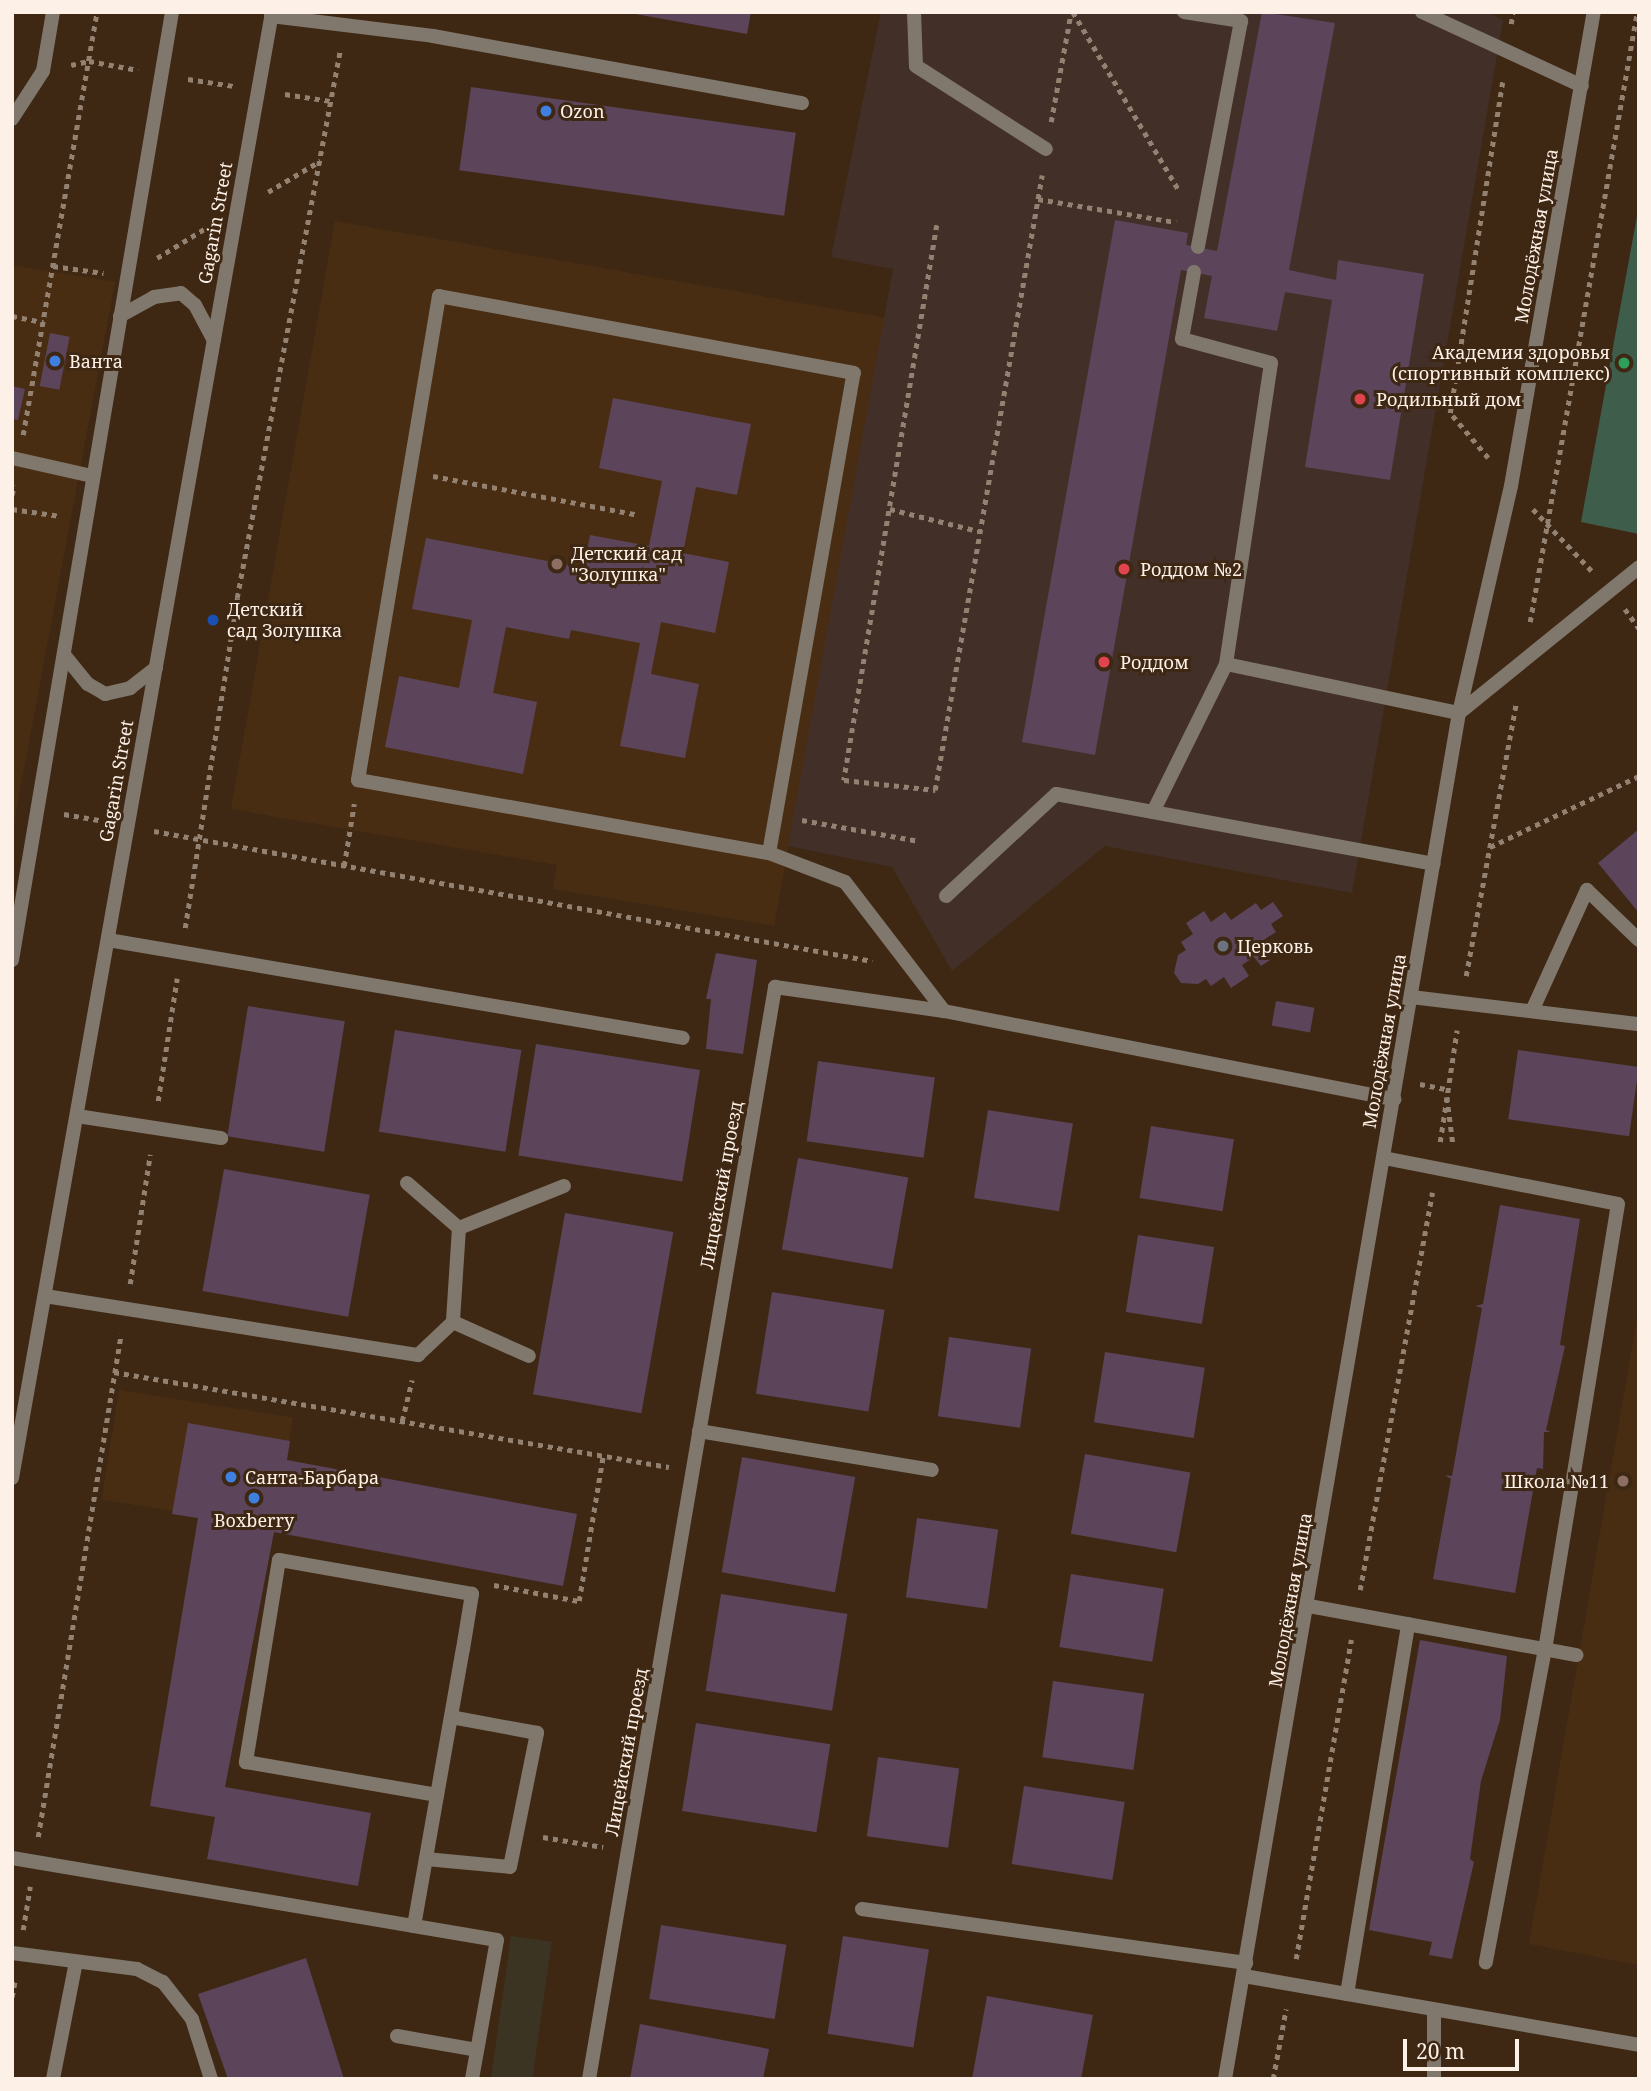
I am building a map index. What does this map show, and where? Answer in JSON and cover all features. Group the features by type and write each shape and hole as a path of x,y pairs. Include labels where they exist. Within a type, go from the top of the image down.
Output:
{"street":[{"path":"12,119 43,71 53,12"},
{"path":"12,960 172,12"},
{"path":"914,12 916,66 1046,149"},
{"path":"1184,12 1241,17 1198,247"},
{"path":"1422,12 1582,86"},
{"name":"Молодёжная улица","path":"1225,2079 1309,1606 1459,713 1511,486 1594,12"},
{"path":"272,14 344,26 433,36 802,103"},
{"name":"Gagarin Street","path":"12,1478 272,14"},
{"path":"1153,812 1226,664 1271,363 1182,339 1194,272"},
{"path":"120,316 154,297 181,293 195,305 214,340"},
{"path":"769,853 854,373 439,296 358,780 769,853 845,882 944,1011 1394,1098"},
{"path":"16,458 92,476"},
{"path":"1226,664 1459,713 1639,567"},
{"path":"65,656 88,684 105,694 130,688 156,668"},
{"path":"946,896 1056,794 1434,864"},
{"path":"1532,1011 1587,890 1639,940"},
{"path":"108,940 683,1038"},
{"name":"Лицейский проезд","path":"589,2079 775,987 944,1011"},
{"path":"1411,997 1639,1024"},
{"path":"77,1116 221,1138"},
{"path":"1384,1158 1618,1204 1545,1649 1486,1962"},
{"path":"407,1183 459,1228"},
{"path":"459,1228 564,1186"},
{"path":"45,1296 418,1355 453,1322 459,1228"},
{"path":"453,1322 529,1356"},
{"path":"699,1432 932,1470"},
{"path":"414,1926 451,1717 472,1594 279,1560 246,1762 437,1795"},
{"path":"1309,1606 1577,1656"},
{"path":"1347,1994 1408,1624"},
{"path":"426,1859 510,1867 537,1732 451,1717"},
{"path":"12,1858 498,1940 472,2079"},
{"path":"862,1909 1245,1970 1291,1984 1639,2045"},
{"path":"16,1954 137,1969 163,1982 192,2019 211,2079"},
{"path":"53,2079 76,1962"},
{"path":"1434,2010 1434,2079"},
{"path":"397,2036 477,2050"}],"path":[{"path":"12,495 16,458 97,12"},
{"path":"937,225 844,780 934,790 1072,12"},
{"path":"1072,12 1201,226"},
{"path":"1513,12 1450,413 1511,486 1610,590 1639,628"},
{"path":"1273,2079 1436,1168 1446,1089 1637,12"},
{"path":"12,1997 16,1954 34,1862 126,1309 237,598 344,26"},
{"path":"258,90 331,101"},
{"path":"53,266 127,276 320,161"},
{"path":"1038,199 1201,226"},
{"path":"12,316 43,321"},
{"path":"410,471 635,514"},
{"path":"12,509 85,521"},
{"path":"890,509 978,531"},
{"path":"1490,846 1639,776"},
{"path":"344,866 358,780"},
{"path":"38,808 199,840 911,967"},
{"path":"776,816 919,841"},
{"path":"1446,1089 1453,1149"},
{"path":"402,1421 418,1355"},
{"path":"114,1372 692,1471"},
{"path":"487,1584 579,1601 603,1456"},
{"path":"517,1832 628,1851"}],"shaded area":[{"name":"Роддом №2","path":"881,12 1485,12 1503,20 1352,893 1105,846 952,971 892,867 788,846 893,269 831,257"},
{"name":"Детский сад \"Золушка\"","path":"335,221 886,318 774,926 553,889 557,865 231,809"},
{"path":"12,265 115,282 12,833"},
{"name":"Школа №11","path":"1639,1307 1639,1965 1529,1944"},
{"path":"119,1390 293,1418 275,1527 102,1500"},
{"path":"511,1936 552,1942 532,2079 491,2079"}],"green space":[{"name":"Академия здоровья (спортивный комплекс)","path":"1639,205 1639,534 1581,522"}],"building":[{"path":"624,12 751,12 747,34"},
{"name":"Родильный дом","path":"1262,12 1335,23 1289,270 1336,280 1338,260 1424,274 1390,480 1305,467 1332,300 1285,292 1277,331 1204,318 1212,276 1181,270 1095,755 1022,742 1115,220 1188,233 1186,245 1217,251"},
{"path":"471,87 796,133 784,216 459,170"},
{"name":"Ванта","path":"50,333 70,337 59,390 40,386"},
{"path":"12,386 25,389 18,420 12,419"},
{"path":"613,398 751,424 737,495 696,487 683,553 729,562 715,633 661,622 651,674 699,684 685,758 620,746 640,643 571,630 569,639 506,627 493,693 537,702 523,774 385,747 399,676 459,688 472,620 412,609 426,538 584,568 590,535 649,546 662,481 599,468"},
{"path":"1639,829 1639,913 1598,863"},
{"name":"Церковь","path":"1273,902 1283,916 1271,924 1276,932 1259,943 1270,960 1261,966 1254,957 1242,965 1249,976 1231,988 1224,977 1211,986 1206,979 1198,984 1181,983 1174,973 1178,955 1186,950 1181,942 1193,934 1186,923 1204,911 1211,922 1225,912 1231,920 1256,903 1261,910"},
{"path":"716,953 757,960 743,1054 706,1049 711,999 706,999"},
{"path":"1276,1001 1314,1008 1310,1032 1272,1026"},
{"path":"248,1006 345,1021 324,1152 227,1136"},
{"path":"395,1030 521,1050 505,1152 379,1132"},
{"path":"536,1044 700,1070 682,1182 518,1156"},
{"path":"1518,1050 1639,1067 1629,1136 1508,1119"},
{"path":"818,1061 935,1077 924,1158 807,1141"},
{"path":"988,1110 1073,1123 1059,1211 974,1198"},
{"path":"1151,1126 1234,1139 1223,1211 1140,1198"},
{"path":"798,1158 908,1177 892,1269 782,1250"},
{"path":"224,1169 370,1195 348,1317 202,1291"},
{"path":"1500,1205 1580,1219 1560,1345 1565,1346 1546,1430 1551,1432 1544,1432 1543,1469 1537,1468 1515,1593 1433,1579 1451,1479 1445,1475 1452,1476 1482,1308 1475,1306 1483,1304"},
{"path":"565,1213 673,1232 641,1413 533,1394"},
{"path":"1138,1235 1214,1247 1202,1324 1126,1312"},
{"path":"772,1292 885,1310 868,1412 756,1394"},
{"path":"949,1337 1031,1349 1020,1428 938,1416"},
{"path":"1105,1352 1205,1368 1194,1438 1094,1422"},
{"path":"188,1423 290,1441 287,1460 577,1514 563,1586 274,1532 225,1787 371,1813 358,1886 207,1859 215,1817 150,1806 198,1518 172,1514"},
{"path":"1085,1454 1190,1473 1176,1552 1071,1534"},
{"path":"742,1457 855,1477 835,1592 722,1572"},
{"path":"917,1518 998,1529 987,1609 906,1597"},
{"path":"1071,1574 1164,1589 1152,1662 1059,1647"},
{"path":"721,1594 847,1614 832,1711 706,1691"},
{"path":"1420,1640 1507,1656 1500,1720 1481,1781 1470,1859 1474,1862 1452,1959 1429,1955 1432,1942 1369,1930"},
{"path":"1053,1681 1144,1694 1133,1770 1042,1757"},
{"path":"696,1723 830,1744 816,1832 682,1811"},
{"path":"878,1757 959,1768 948,1848 867,1836"},
{"path":"1024,1786 1125,1802 1112,1880 1012,1864"},
{"path":"661,1925 786,1945 775,2019 649,1999"},
{"path":"843,1936 929,1950 913,2047 828,2034"},
{"path":"306,1958 344,2079 228,2079 198,1994"},
{"path":"987,1996 1093,2015 1081,2079 972,2079"},
{"path":"640,2024 769,2049 763,2079 630,2079"}],"place":[{"name":"Ozon","path":"546,111"},
{"name":"Ванта","path":"55,361"},
{"name":"Академия здоровья (спортивный комплекс)","path":"1624,363"},
{"name":"Родильный дом","path":"1360,399"},
{"name":"Детский сад \"Золушка\"","path":"557,564"},
{"name":"Роддом №2","path":"1124,569"},
{"name":"Детский сад Золушка","path":"213,620"},
{"name":"Роддом","path":"1104,662"},
{"name":"Церковь","path":"1223,946"},
{"name":"Санта-Барбара","path":"231,1477"},
{"name":"Школа №11","path":"1623,1481"},
{"name":"Boxberry","path":"254,1498"}]}
